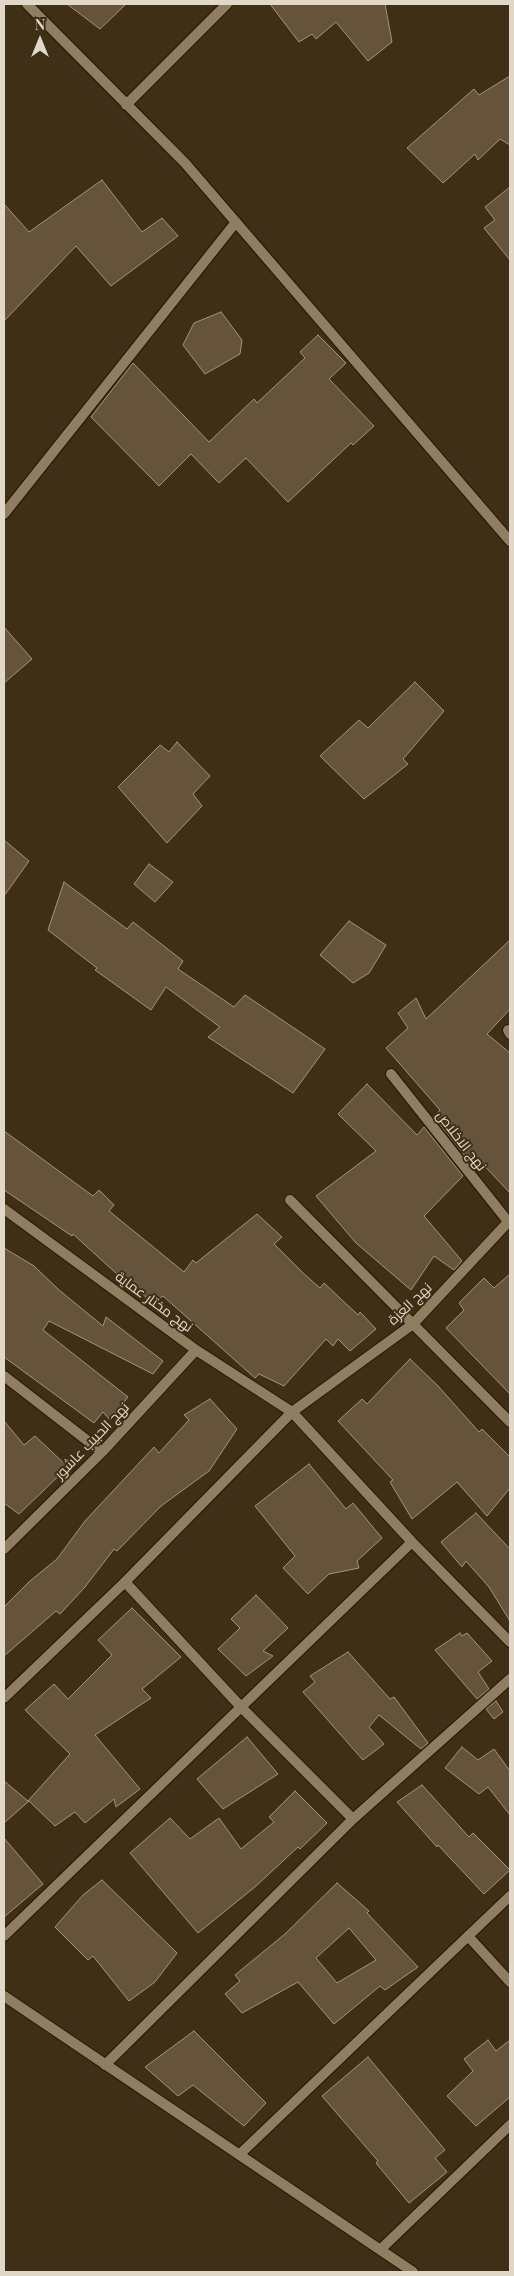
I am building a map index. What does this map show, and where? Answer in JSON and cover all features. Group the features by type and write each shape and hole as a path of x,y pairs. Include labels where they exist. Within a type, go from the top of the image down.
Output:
{"street":[{"path":"27,4 185,163 510,542"},
{"path":"126,105 226,4"},
{"path":"4,514 236,222"},
{"name":"نهج الاخلاص","path":"391,1074 509,1222"},
{"path":"290,1200 510,1422"},
{"name":"نهج مختار عماية","path":"4,1209 196,1350 292,1412 412,1542 510,1642"},
{"name":"نهج العزة","path":"4,1698 126,1582 292,1412 413,1324 509,1222"},
{"name":"نهج الحبيب عاشور","path":"4,1549 102,1452 196,1350"},
{"path":"4,1376 102,1452"},
{"path":"4,1936 412,1542"},
{"path":"126,1582 242,1707 353,1819"},
{"path":"105,2065 353,1819 510,1679"},
{"path":"240,2154 510,1896"},
{"path":"468,1936 510,1982"},
{"path":"4,1996 413,2272"},
{"path":"381,2249 510,2125"}],"building":[{"path":"67,4 126,4 100,29"},
{"path":"270,4 385,4 392,42 368,61 336,22 316,39 312,34 299,42"},
{"path":"510,76 510,145 500,139 478,160 475,154 443,183 407,148 474,89 479,95"},
{"path":"102,180 142,232 162,218 178,236 111,286 76,246 4,321 4,204 29,232"},
{"path":"510,187 510,260 484,228 495,220 485,207"},
{"path":"221,312 242,340 240,354 205,374 183,345 194,323"},
{"path":"318,335 346,363 329,379 374,426 353,445 351,443 288,502 246,458 219,483 191,454 159,486 91,417 133,363 209,442 254,399 257,403 305,358 300,352"},
{"path":"4,627 32,659 4,683"},
{"path":"415,682 444,711 403,759 408,764 364,799 320,756 359,720 368,728"},
{"path":"177,742 210,776 193,794 202,806 167,843 118,787 160,745 169,752"},
{"path":"4,840 29,861 4,896"},
{"path":"149,864 173,882 155,902 134,884"},
{"path":"64,882 127,929 133,922 183,961 178,969 234,1007 245,995 325,1049 293,1093 208,1037 220,1027 166,987 151,1010 95,970 97,968 48,930"},
{"path":"349,921 386,945 369,973 353,983 320,955"},
{"path":"510,940 510,1009 487,1034 510,1053 510,1193 479,1160 473,1166 434,1117 440,1110 386,1048 408,1028 398,1013 416,998 426,1019"},
{"path":"367,1084 417,1135 424,1127 463,1176 424,1216 462,1261 454,1270 434,1256 411,1290 356,1243 316,1196 376,1151 338,1114"},
{"path":"4,1131 93,1196 99,1190 114,1205 109,1211 184,1272 193,1260 196,1263 257,1214 282,1237 274,1244 303,1273 320,1288 324,1283 358,1315 360,1312 376,1329 350,1351 338,1339 333,1346 326,1339 284,1386 259,1374 255,1378 163,1296 152,1304 141,1292 118,1275 73,1234 72,1236 4,1190"},
{"path":"4,1248 34,1266 59,1290 103,1326 106,1317 163,1361 153,1374 49,1321 43,1330 128,1397 110,1420 103,1412 94,1423 4,1357"},
{"path":"510,1274 510,1394 446,1328 464,1310 459,1303 484,1278 494,1288"},
{"path":"410,1359 438,1386 479,1432 482,1429 510,1457 510,1488 487,1516 457,1482 412,1519 390,1482 393,1480 338,1421 362,1399 367,1404"},
{"path":"210,1399 237,1429 209,1471 161,1506 117,1551 114,1549 85,1587 60,1614 56,1611 4,1656 4,1607 30,1581 57,1559 85,1521 154,1447 159,1453 189,1420 184,1415"},
{"path":"4,1421 24,1445 35,1436 68,1467 19,1514 4,1503"},
{"path":"309,1464 346,1509 353,1503 382,1538 357,1561 359,1568 329,1574 308,1594 283,1568 295,1556 255,1506"},
{"path":"476,1513 510,1549 510,1621 489,1587 466,1561 462,1567 441,1542"},
{"path":"256,1595 288,1628 263,1651 273,1656 246,1676 218,1649 240,1628 231,1619"},
{"path":"132,1608 181,1657 142,1689 151,1698 95,1735 140,1789 116,1807 114,1799 85,1823 75,1812 55,1826 29,1801 4,1823 4,1781 28,1801 70,1754 25,1710 54,1684 68,1699 112,1655 98,1640"},
{"path":"460,1633 462,1636 467,1633 492,1661 478,1672 489,1689 477,1699 435,1650"},
{"path":"348,1652 390,1699 394,1697 428,1743 421,1749 379,1715 369,1727 384,1744 363,1760 303,1692 315,1682 310,1676"},
{"path":"496,1701 503,1712 494,1719 486,1709"},
{"path":"247,1737 278,1774 223,1809 197,1779"},
{"path":"462,1747 478,1760 494,1749 510,1771 510,1815 488,1787 479,1794 445,1768"},
{"path":"422,1785 469,1837 473,1833 510,1870 484,1894 438,1845 437,1847 397,1802"},
{"path":"295,1791 327,1823 300,1849 298,1847 256,1886 198,1933 130,1853 170,1818 190,1839 219,1818 241,1849 274,1822 269,1817"},
{"path":"4,1838 43,1884 4,1917"},
{"path":"102,1880 177,1953 155,1982 129,2001 93,1956 88,1960 55,1927 83,1895"},
{"path":"337,1883 369,1911 367,1913 418,1967 385,1990 380,1986 334,2024 298,1982 242,2013 225,1994 240,1981 235,1975 285,1934","holes":["349,1928 376,1960 337,1983 316,1958"]},
{"path":"194,2031 266,2103 244,2126 193,2085 178,2096 145,2067"},
{"path":"488,2040 496,2051 510,2040 510,2097 476,2126 447,2096 473,2071 464,2059"},
{"path":"368,2057 445,2150 435,2158 447,2172 409,2203 376,2163 378,2161 322,2096"}]}
